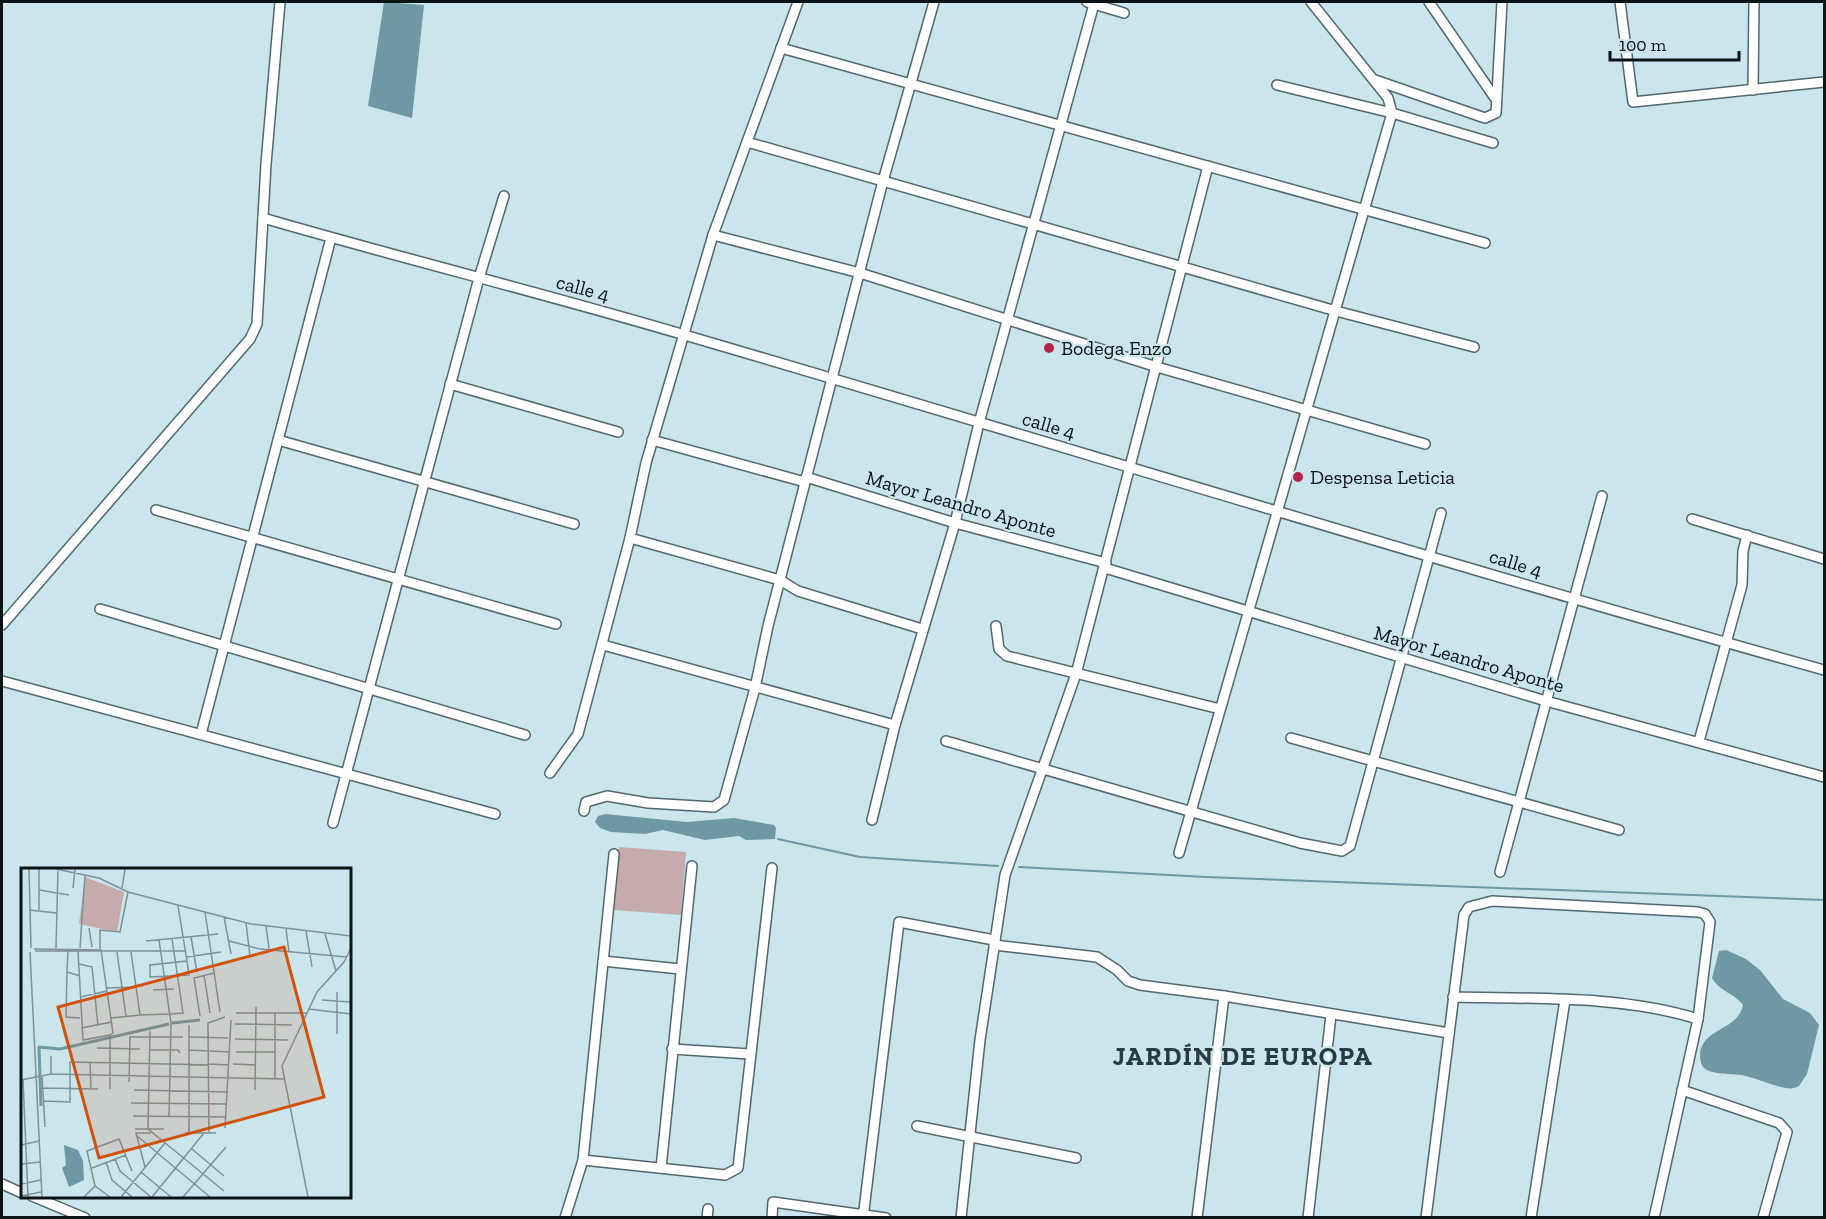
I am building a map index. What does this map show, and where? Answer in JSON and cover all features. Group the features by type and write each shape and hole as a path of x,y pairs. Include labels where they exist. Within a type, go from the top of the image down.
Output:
{"street":[{"path":"2,625 250,339 257,324 280,2"},
{"path":"550,773 578,734 630,538 652,440 683,334 713,235 798,2"},
{"path":"584,811 586,802 607,796 648,803 714,807 724,800 755,688 831,378 883,181 934,2"},
{"path":"1179,853 1392,113 1388,98 1375,80 1311,2"},
{"path":"1429,2 1495,98"},
{"path":"1375,80 1485,118 1496,113 1495,98 1502,2"},
{"path":"1620,2 1633,102 1824,82"},
{"path":"1753,90 1754,2"},
{"path":"872,820 895,725 955,523 979,423 1062,126 1090,3 1124,13"},
{"path":"781,48 1485,243"},
{"path":"1277,85 1392,113 1493,142"},
{"path":"747,142 1336,311 1474,347"},
{"path":"961,1218 994,942 1005,875 1045,768 1076,674 1157,367 1180,266 1208,166"},
{"path":"333,823 450,384 504,196"},
{"name":"calle 4","path":"263,218 683,334 1428,555 1572,600 1824,670"},
{"path":"713,235 860,273 1157,367 1425,444"},
{"path":"201,734 331,238"},
{"path":"450,384 618,432"},
{"path":"278,440 574,524"},
{"name":"Mayor Leandro Aponte","path":"652,440 806,480 1105,566 1248,612 1546,701 1824,777"},
{"path":"1500,872 1602,495"},
{"path":"156,510 556,624"},
{"path":"946,741 1300,843 1342,851 1350,846 1441,513"},
{"path":"1692,519 1824,559"},
{"path":"1699,741 1742,585 1743,552 1747,536"},
{"path":"630,538 780,580 798,591 922,629"},
{"path":"100,609 525,735"},
{"path":"996,626 999,649 1007,656 1220,709"},
{"path":"603,645 895,725"},
{"path":"2,681 495,813"},
{"path":"1291,738 1619,830"},
{"path":"565,1218 583,1160 614,854"},
{"path":"661,1168 692,866"},
{"path":"583,1160 725,1175 738,1168 772,868"},
{"path":"1426,1218 1464,915 1469,907 1492,901 1698,912 1705,914 1710,922 1698,1019 1654,1218"},
{"path":"863,1216 899,922 994,942 1097,957 1117,970 1128,981 1140,985 1224,996 1449,1033"},
{"path":"603,961 680,969"},
{"path":"1200,1217 1224,996"},
{"path":"1453,997 1565,1000 1665,1009 1698,1019"},
{"path":"1531,1218 1565,1000"},
{"path":"1308,1218 1332,1015"},
{"path":"672,1048 750,1054"},
{"path":"1682,1090 1779,1123 1787,1132 1763,1218"},
{"path":"917,1126 1076,1158"},
{"path":"2,1184 21,1193"},
{"path":"35,1198 85,1218"},
{"path":"772,1218 773,1203 886,1218"}],"shaded area":[{"path":"619,847 686,852 681,915 614,910"}],"water":[{"path":"384,2 424,5 412,118 368,106"},
{"path":"605,814 687,822 734,818 774,825 775,839 746,840 739,836 705,840 663,830 645,834 611,832 600,828 595,822 598,816"},
{"path":"1726,950 1746,959 1760,970 1783,999 1810,1013 1819,1025 1807,1074 1799,1086 1781,1087 1746,1076 1708,1071 1702,1065 1700,1055 1706,1039 1734,1020 1740,1014 1743,1005 1712,978 1719,951"}],"waterway":[{"path":"778,839 860,857 998,866"},
{"path":"1019,867 1206,877 1824,900"}],"place":[{"name":"Bodega Enzo","path":"1049,348"},
{"name":"Despensa Leticia","path":"1298,477"}],"district":[{"name":"JARDÍN DE EUROPA","path":"1243,1056"}]}
